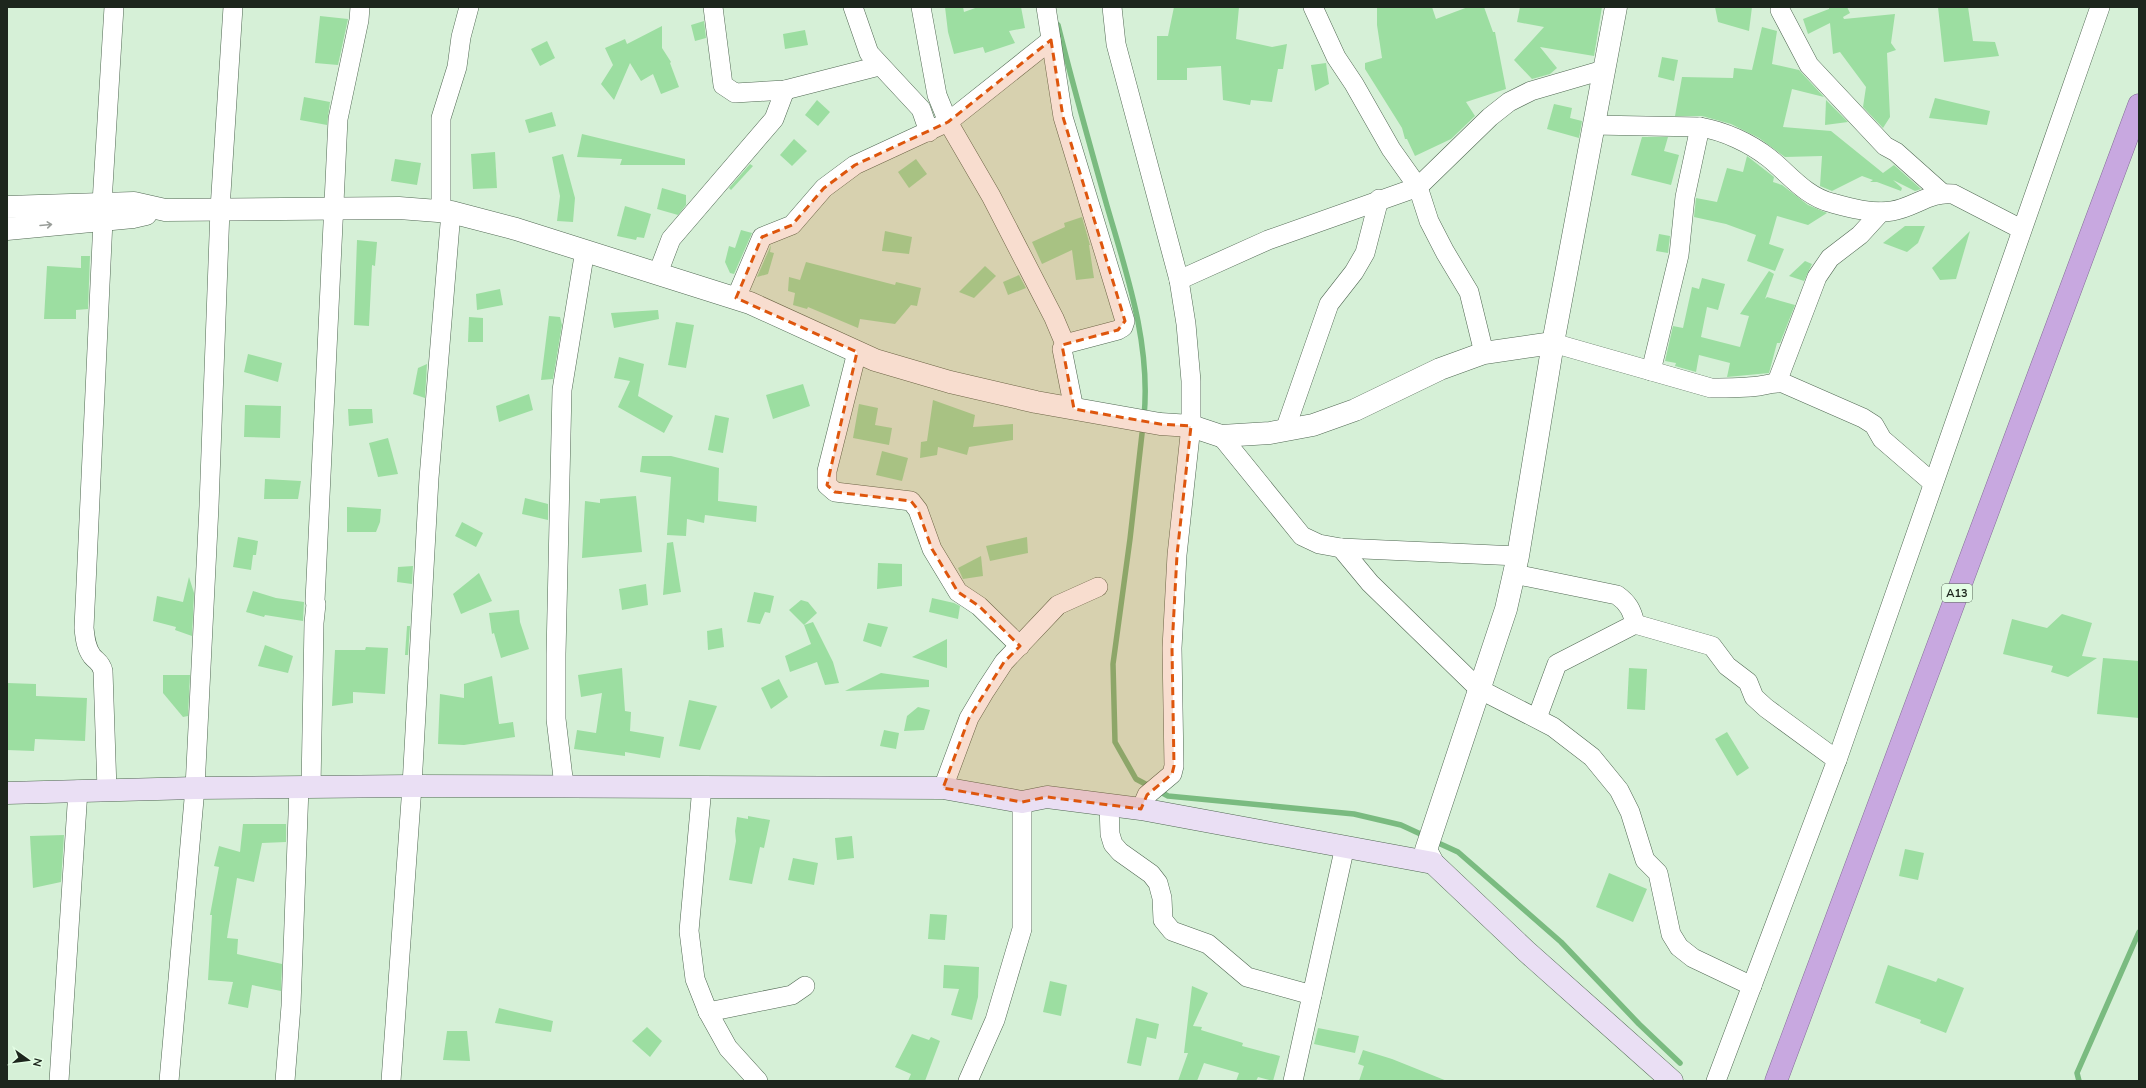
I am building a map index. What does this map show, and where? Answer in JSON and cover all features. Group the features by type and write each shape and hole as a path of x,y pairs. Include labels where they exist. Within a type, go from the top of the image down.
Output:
{"highway":[{"name":"A13","path":"1776,1081 2139,105"}],"main road":[{"path":"7,793 195,788 702,786 943,788 1022,802 1047,797 1109,805 1144,802 1368,852 1430,856 1526,951 1672,1081"}],"street":[{"path":"107,790 103,670 101,662 93,657 87,647 84,628 102,211 114,7"},
{"path":"169,1081 195,788 209,506 220,209 233,7"},
{"path":"286,1081 316,604 332,208 338,119 360,20 360,7"},
{"path":"391,1081 412,786 429,478 446,212 441,118 457,67 461,37 469,7"},
{"path":"713,7 723,85 735,93 785,90 879,66"},
{"path":"853,7 869,53 879,66 920,109 929,132"},
{"path":"921,7 936,95 948,122 991,196 1054,318 1065,344"},
{"path":"1046,7 1063,117 1125,321 1123,327 1118,330 1065,344 1062,349 1074,409"},
{"path":"1112,7 1116,44 1179,280 1186,324 1191,381 1190,426 1177,555 1173,625 1172,703 1174,766 1172,774 1144,802"},
{"path":"1313,7 1336,57 1354,84 1391,149 1418,186 1429,221 1445,252 1469,292 1484,353"},
{"path":"1430,856 1436,821 1506,609 1516,565 1553,343 1616,7"},
{"path":"1716,1081 1837,760 2099,7"},
{"path":"1782,8 1809,65 1885,146 1896,152 1942,193"},
{"path":"736,298 762,237 792,225 824,188 855,165 948,122 1051,40"},
{"path":"1179,280 1268,240 1418,186 1490,117 1508,102 1531,90 1603,70"},
{"path":"658,273 671,239 774,119 785,90"},
{"path":"1593,125 1700,127 1716,130 1762,154 1804,189 1820,199 1832,203 1881,212 1893,211 1942,193 1952,194 1965,199 2021,229"},
{"path":"1651,371 1679,255 1685,197 1700,127"},
{"path":"1285,430 1329,304 1354,272 1365,253 1379,199"},
{"path":"7,207 102,211 132,217 165,210 220,209 399,208 446,212 516,229 736,298 875,360 950,382 1074,409 1160,424 1190,426 1222,436 1270,433 1313,425 1355,410 1440,369 1484,353 1553,343 1711,388 1748,387 1777,382 1801,390 1863,418 1874,425 1882,439 1933,483"},
{"path":"7,229 102,211"},
{"path":"1777,382 1816,277 1830,258 1860,235 1881,212"},
{"path":"564,786 556,719 562,390 585,250"},
{"path":"857,352 827,471 826,485 835,492 911,501 918,510 932,549 958,592 979,606 1020,646"},
{"path":"1222,436 1302,536 1319,544 1342,548 1516,565 1617,595 1624,600 1632,610 1634,624"},
{"path":"1342,548 1370,582 1479,689 1553,727 1592,757 1619,790 1630,812 1645,860 1658,873 1671,934 1679,947 1693,958 1752,986"},
{"path":"943,788 969,718 1004,662 1058,605 1098,586"},
{"path":"1537,718 1558,664 1566,658 1634,624 1712,646 1727,666 1748,682 1754,697 1766,708 1837,760"},
{"path":"702,786 689,931 696,979 708,1012 728,1048 758,1081"},
{"path":"59,1081 78,790"},
{"path":"968,1081 994,1020 1022,929 1022,802"},
{"path":"1109,805 1110,834 1112,844 1120,852 1150,874 1158,884 1162,898 1163,920 1172,931 1208,944 1247,977 1312,995"},
{"path":"1293,1081 1345,846"},
{"path":"708,1012 792,995 805,986"}],"highlighted area":[{"path":"1051,40 1063,117 1125,321 1118,330 1062,345 1074,409 1160,424 1191,426 1177,555 1172,648 1174,766 1172,774 1147,795 1141,809 1047,797 1022,802 943,788 969,718 1004,662 1020,646 979,606 958,592 932,549 918,510 911,501 835,492 827,485 857,352 736,298 762,237 792,225 824,188 855,165 948,122"}],"building":[{"path":"945,7 963,7 964,12 978,7 1021,7 1025,28 1009,31 1015,43 985,53 983,47 954,54 948,32"},
{"path":"1174,7 1239,7 1236,39 1272,47 1287,44 1283,69 1278,69 1272,102 1251,100 1250,105 1223,100 1221,66 1187,68 1187,80 1157,80 1157,36 1168,36"},
{"path":"1377,7 1432,7 1436,19 1468,7 1484,7 1493,32 1495,32 1506,89 1466,102 1475,116 1451,139 1415,156 1407,139 1405,139 1402,128 1365,69 1365,63 1382,58 1377,25"},
{"path":"1520,7 1602,7 1594,56 1540,47 1557,68 1550,74 1532,79 1514,60 1544,27 1517,22"},
{"path":"1715,7 1752,7 1749,31 1718,22"},
{"path":"1829,7 1847,7 1850,13 1843,17 1844,19 1895,14 1891,43 1896,50 1887,53 1890,117 1883,128 1863,107 1866,87 1840,52 1833,54 1830,23 1808,34 1803,19 1829,9"},
{"path":"1938,7 1968,7 1973,41 1995,42 1999,56 1944,62"},
{"path":"320,16 348,19 338,65 315,63"},
{"path":"704,21 706,38 695,41 691,25"},
{"path":"662,26 662,48 671,62 670,63 679,87 661,94 653,74 641,81 630,63 614,100 601,84 613,65 605,48 625,39 627,44"},
{"path":"1762,27 1777,31 1772,64 1799,70 1824,97 1792,89 1783,127 1831,131 1883,173 1894,165 1921,189 1915,191 1893,180 1902,188 1901,191 1877,182 1870,182 1873,180 1862,176 1832,191 1820,186 1822,156 1785,157 1759,138 1731,124 1702,116 1675,116 1682,77 1733,78 1734,68 1752,70"},
{"path":"805,30 808,45 785,49 783,34"},
{"path":"547,41 555,58 540,66 531,49"},
{"path":"1662,57 1678,60 1674,81 1658,77"},
{"path":"1326,63 1329,84 1315,91 1311,65"},
{"path":"304,97 330,102 327,125 300,120"},
{"path":"1935,98 1990,111 1987,125 1929,118"},
{"path":"817,100 830,112 818,126 805,115"},
{"path":"1826,100 1848,122 1825,125"},
{"path":"1554,104 1572,108 1570,118 1582,121 1579,138 1547,129"},
{"path":"552,112 556,126 529,133 525,120"},
{"path":"582,134 685,159 685,165 620,165 622,159 577,157"},
{"path":"1642,137 1668,137 1664,151 1679,155 1671,185 1631,175"},
{"path":"794,139 807,151 792,166 780,155"},
{"path":"495,152 497,188 473,189 471,154"},
{"path":"563,154 575,198 573,222 557,221 560,196 552,157"},
{"path":"1747,156 1774,177 1773,182 1782,185 1808,205 1827,213 1808,225 1777,216 1769,244 1784,249 1775,271 1747,261 1756,235 1726,224 1694,217 1696,198 1717,202 1727,168 1743,172"},
{"path":"395,159 421,163 417,185 391,181"},
{"path":"916,159 927,174 909,188 898,172"},
{"path":"750,164 753,166 731,190 729,188"},
{"path":"662,188 686,195 686,205 678,215 657,209"},
{"path":"625,206 651,214 644,238 637,237 636,240 617,236"},
{"path":"1082,217 1090,245 1094,278 1076,280 1072,250 1042,264 1032,242 1065,227 1064,223"},
{"path":"1905,226 1925,226 1918,243 1907,252 1883,243"},
{"path":"741,230 752,233 734,274 730,273 725,262 729,246 735,248"},
{"path":"885,231 912,237 909,254 882,251"},
{"path":"1970,231 1956,279 1940,280 1932,268"},
{"path":"1659,234 1670,236 1668,253 1656,251"},
{"path":"357,240 377,242 375,266 372,265 369,326 354,325"},
{"path":"771,245 770,252 774,253 768,274 757,277"},
{"path":"81,256 90,256 88,309 76,310 76,319 44,319 47,266 81,268"},
{"path":"1805,261 1812,264 1804,281 1789,276"},
{"path":"806,262 895,285 896,282 921,288 917,306 911,305 895,324 860,319 858,328 808,307 807,309 793,305 795,293 788,291 789,277 800,280"},
{"path":"985,266 996,276 974,298 959,292"},
{"path":"1769,271 1774,274 1765,299 1767,297 1795,305 1780,343 1777,343 1769,373 1727,377 1730,363 1699,355 1696,372 1675,366 1676,363 1665,361 1673,326 1683,328 1692,287 1699,289 1702,278 1725,284 1718,310 1707,307 1701,337 1740,347 1749,316 1740,314"},
{"path":"1019,275 1026,288 1008,295 1003,282"},
{"path":"500,289 503,305 477,310 476,294"},
{"path":"658,310 659,319 614,328 611,313"},
{"path":"549,316 560,317 562,325 553,379 541,380"},
{"path":"469,317 483,318 483,342 468,342"},
{"path":"676,322 694,325 686,368 668,365"},
{"path":"248,354 282,363 278,382 244,372"},
{"path":"619,357 644,364 638,396 673,416 664,433 618,407 630,381 614,378"},
{"path":"427,364 425,398 413,394 418,368"},
{"path":"803,384 810,406 773,419 766,395"},
{"path":"529,394 533,410 499,422 496,406"},
{"path":"933,400 975,415 973,427 1013,424 1013,440 969,447 967,455 938,447 937,455 920,458 921,442 927,441"},
{"path":"859,404 878,408 875,425 892,428 889,445 853,438"},
{"path":"245,405 281,406 280,438 244,437"},
{"path":"348,409 372,409 373,423 349,426"},
{"path":"715,415 729,418 723,453 708,450"},
{"path":"388,438 398,474 378,477 369,443"},
{"path":"882,451 908,458 902,481 876,475"},
{"path":"642,456 671,456 719,468 718,501 757,506 756,522 705,515 704,523 687,519 686,536 667,535 671,477 640,472"},
{"path":"265,479 301,481 298,499 264,499"},
{"path":"636,496 642,552 582,558 585,501 600,503 600,499"},
{"path":"525,498 548,504 548,520 522,514"},
{"path":"347,507 381,509 380,522 376,532 347,532"},
{"path":"462,522 483,533 476,547 455,536"},
{"path":"238,537 258,541 256,555 253,555 251,570 233,567"},
{"path":"1027,537 1028,553 990,561 986,546"},
{"path":"673,542 681,592 663,595 667,543"},
{"path":"981,556 983,576 963,579 958,568"},
{"path":"878,563 902,564 902,586 877,589"},
{"path":"413,566 412,584 397,582 398,567"},
{"path":"479,573 492,601 461,614 453,594"},
{"path":"189,577 194,593 192,636 175,630 176,627 153,621 157,596 183,602"},
{"path":"646,584 648,605 622,610 619,589"},
{"path":"253,591 276,598 304,602 303,621 265,615 264,617 246,612"},
{"path":"754,592 774,596 770,613 765,612 760,624 747,622"},
{"path":"932,598 954,603 960,606 958,619 929,612"},
{"path":"801,600 808,602 817,613 804,625 789,610"},
{"path":"519,610 520,622 529,649 501,658 494,633 492,634 489,613"},
{"path":"2062,614 2092,623 2082,656 2097,658 2068,677 2051,672 2053,666 2003,654 2012,619 2047,628"},
{"path":"813,622 833,662 839,683 825,685 817,662 790,672 785,656 811,644 804,625"},
{"path":"868,623 888,627 881,647 863,641"},
{"path":"407,626 410,626 408,655 405,655"},
{"path":"722,628 724,647 708,650 707,631"},
{"path":"947,639 947,668 912,657"},
{"path":"265,645 293,656 288,673 258,666"},
{"path":"366,647 388,648 385,694 353,692 353,703 332,706 335,650 365,650"},
{"path":"2103,658 2139,661 2139,718 2097,714"},
{"path":"622,668 625,711 631,712 630,731 664,737 660,758 625,752 625,756 574,749 577,730 596,733 602,693 581,697 578,675"},
{"path":"1629,668 1647,669 1645,710 1627,709"},
{"path":"881,673 929,680 929,687 845,691"},
{"path":"163,675 190,675 188,716 183,717 163,693"},
{"path":"492,676 499,724 513,722 515,737 464,745 438,744 440,694 464,698 464,684"},
{"path":"779,679 788,697 771,709 761,688"},
{"path":"7,683 36,684 36,696 87,698 85,741 35,739 34,751 7,750"},
{"path":"689,700 717,706 700,750 679,746"},
{"path":"918,707 930,710 924,730 904,731 907,716"},
{"path":"884,730 899,733 896,749 880,746"},
{"path":"1727,732 1749,768 1737,776 1715,739"},
{"path":"748,816 770,820 764,848 760,847 752,884 729,880 736,841 735,831 737,817 748,819"},
{"path":"243,824 286,824 286,842 262,843 254,882 237,878 227,938 238,939 237,954 282,964 281,991 252,985 248,1008 228,1004 233,982 208,980 212,915 210,915 219,867 214,866 219,846 240,852"},
{"path":"64,835 61,882 33,888 30,836"},
{"path":"852,836 854,858 837,860 835,838"},
{"path":"1905,849 1924,853 1918,880 1899,876"},
{"path":"793,858 818,863 814,885 788,880"},
{"path":"1609,873 1647,889 1633,922 1596,907"},
{"path":"930,914 947,915 945,940 928,939"},
{"path":"944,965 979,967 978,997 972,1020 951,1015 959,989 943,988"},
{"path":"1888,965 1936,982 1938,978 1964,988 1946,1033 1920,1023 1921,1020 1875,1003"},
{"path":"1050,981 1067,985 1061,1016 1043,1012"},
{"path":"1192,986 1208,993 1193,1026 1202,1027 1201,1030 1243,1043 1242,1046 1280,1056 1273,1081 1258,1077 1256,1081 1236,1081 1239,1073 1204,1063 1197,1081 1178,1081 1188,1053 1184,1053"},
{"path":"499,1008 553,1021 551,1032 495,1023"},
{"path":"1136,1018 1159,1024 1156,1039 1147,1037 1141,1066 1127,1063"},
{"path":"647,1027 662,1041 650,1057 632,1041"},
{"path":"1318,1028 1359,1036 1355,1053 1314,1044"},
{"path":"447,1031 467,1031 470,1061 443,1060"},
{"path":"912,1034 929,1040 931,1037 940,1041 925,1081 908,1081 911,1074 895,1067"},
{"path":"1363,1050 1392,1059 1447,1081 1359,1081 1364,1066 1358,1064"}],"waterway":[{"path":"1058,25 1136,310 1144,363 1144,417"},
{"path":"1143,425 1130,539 1113,664 1115,742 1136,779 1168,796 1354,814 1401,825 1427,837"},
{"path":"1434,841 1458,852 1561,942 1639,1024 1680,1063"},
{"path":"2079,1081 2077,1073 2139,932"}]}
